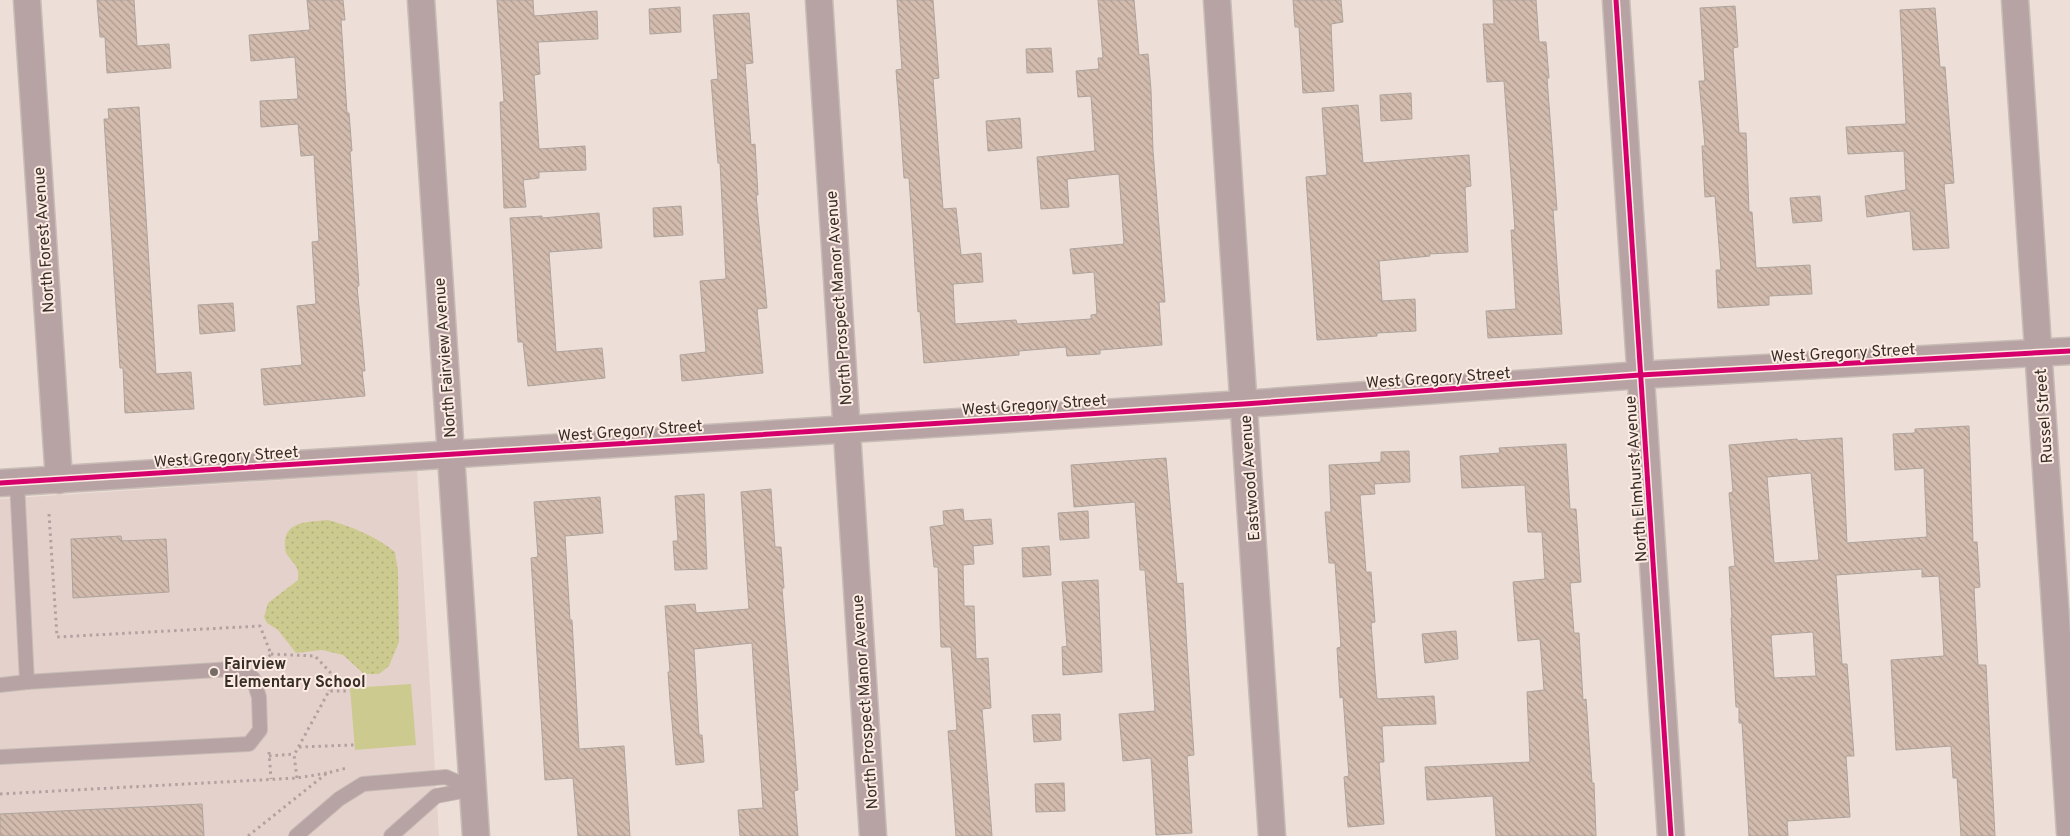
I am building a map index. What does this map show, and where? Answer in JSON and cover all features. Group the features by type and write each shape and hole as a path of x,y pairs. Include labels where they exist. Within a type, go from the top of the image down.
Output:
{"street":[{"name":"North Forest Avenue","path":"27,0 59,480"},
{"name":"North Fairview Avenue","path":"421,0 476,836"},
{"name":"North Prospect Manor Avenue","path":"819,0 873,836"},
{"name":"Eastwood Avenue","path":"1217,0 1272,836"},
{"name":"North Elmhurst Avenue","path":"1616,0 1671,836"},
{"name":"Russel Street","path":"2016,0 2070,832"},
{"name":"West Gregory Street","path":"8,483 1244,404 1640,375 2070,351"}],"lane":[{"path":"8,483 27,682"},
{"path":"0,685 232,669 253,678 260,697 260,730 249,744 0,757"},
{"path":"296,836 339,799 362,784 446,777 473,789"},
{"path":"392,836 436,796 473,789"}],"path":[{"path":"50,514 57,637 260,626 271,654"},
{"path":"268,669 264,663 271,654"},
{"path":"271,654 316,656 330,672 329,691 294,755 297,778"},
{"path":"329,691 350,690"},
{"path":"299,747 354,746"},
{"path":"269,749 271,779"},
{"path":"269,756 294,755"},
{"path":"0,794 297,778 356,766"},
{"path":"248,836 327,773"}],"shaded area":[{"name":"Fairview Elementary School","path":"417,471 439,836 0,836 0,499"},
{"path":"328,520 346,525 363,533 395,552 398,571 399,642 389,666 379,674 364,674 343,655 322,650 296,653 278,630 267,623 264,617 268,603 298,580 297,569 285,550 286,536 289,530 294,526 307,522"},
{"path":"411,684 416,745 355,750 350,688"}],"building":[{"path":"97,0 134,0 137,46 169,44 171,68 107,73 105,37 100,37"},
{"path":"307,0 343,0 345,20 341,20 347,113 349,113 352,151 350,151 359,286 357,286 365,371 362,371 365,396 264,405 261,369 302,365 297,306 316,304 312,242 319,241 314,155 301,156 298,124 261,127 260,101 298,99 295,57 251,61 249,35 310,30"},
{"path":"497,0 533,0 534,16 597,11 598,39 538,42 540,74 534,75 539,149 585,146 586,170 539,172 539,178 523,180 526,207 504,208 500,102 504,102"},
{"path":"897,0 933,0 939,78 933,79 943,209 956,208 961,255 981,253 983,282 953,284 955,324 1016,320 1017,324 1091,319 1091,315 1097,314 1094,272 1073,274 1070,249 1124,244 1119,174 1067,179 1069,207 1041,209 1037,157 1095,151 1091,96 1078,97 1076,71 1099,69 1098,58 1103,58 1098,0 1134,0 1139,55 1148,54 1151,90 1153,151 1165,302 1159,302 1162,345 1100,350 1100,354 1067,356 1066,347 1019,351 1019,355 924,363 920,311 918,312 909,178 904,178 896,70 902,69"},
{"path":"1293,0 1341,0 1343,22 1331,24 1334,91 1303,93 1299,27 1295,27"},
{"path":"1493,0 1536,0 1539,42 1546,42 1557,210 1553,210 1562,334 1488,338 1486,311 1516,309 1511,230 1515,230 1504,81 1487,82 1483,24 1494,24"},
{"path":"1735,6 1738,47 1733,48 1739,133 1746,133 1749,212 1752,212 1756,268 1810,265 1812,294 1769,296 1769,305 1718,308 1716,270 1721,270 1715,196 1705,197 1702,146 1705,146 1699,81 1705,81 1700,8"},
{"path":"680,7 681,32 650,34 649,9"},
{"path":"1935,8 1940,67 1945,67 1954,183 1944,184 1949,248 1913,250 1910,211 1867,217 1865,196 1906,190 1904,151 1848,154 1846,127 1906,124 1900,10"},
{"path":"749,13 753,63 745,64 751,145 755,144 758,195 756,195 767,308 757,309 763,373 682,381 680,355 706,352 700,281 726,279 720,163 718,163 711,80 718,79 713,15"},
{"path":"1051,48 1053,72 1027,73 1026,49"},
{"path":"1411,93 1412,119 1381,121 1380,95"},
{"path":"1358,105 1363,163 1469,155 1471,186 1465,187 1468,252 1429,254 1430,256 1379,261 1382,301 1415,299 1416,331 1377,333 1377,336 1317,340 1306,177 1327,175 1322,108"},
{"path":"139,107 156,374 191,372 194,409 125,413 123,368 120,368 104,119 109,119 108,109"},
{"path":"1020,118 1022,148 988,151 986,121"},
{"path":"1820,196 1822,221 1793,223 1790,198"},
{"path":"681,206 683,235 654,237 653,208"},
{"path":"599,213 602,248 549,252 556,352 602,348 605,378 528,386 523,342 518,342 510,218 542,216 542,218"},
{"path":"233,303 235,331 200,334 198,305"},
{"path":"1969,426 1973,542 1977,542 1980,587 1974,588 1978,665 1986,665 1995,836 1961,836 1957,778 1953,778 1951,746 1896,750 1891,660 1944,656 1939,576 1922,577 1922,569 1836,575 1842,664 1847,664 1854,756 1846,756 1850,817 1787,821 1788,836 1749,836 1742,723 1739,723 1739,707 1736,707 1731,618 1729,567 1735,566 1729,493 1733,492 1729,445 1797,439 1798,441 1842,438 1847,543 1927,537 1924,468 1895,470 1893,434 1915,433 1915,429","holes":["1811,473 1819,560 1774,563 1767,477","1813,632 1816,676 1774,678 1771,635"]},
{"path":"1566,444 1570,509 1576,509 1581,582 1570,583 1574,633 1579,633 1583,700 1586,699 1592,783 1594,783 1596,836 1496,836 1493,796 1427,800 1425,767 1530,762 1527,692 1544,690 1540,639 1518,641 1513,582 1545,579 1542,532 1528,532 1525,485 1462,488 1460,456 1500,453 1499,448"},
{"path":"1409,451 1410,482 1374,484 1375,494 1360,495 1366,572 1371,572 1375,622 1371,623 1377,699 1434,696 1436,724 1382,726 1384,762 1379,762 1384,824 1348,827 1344,777 1349,776 1343,697 1340,698 1337,648 1341,647 1335,563 1329,563 1325,512 1331,512 1329,465 1381,462 1381,452"},
{"path":"1166,458 1177,584 1183,583 1194,755 1187,756 1192,833 1156,835 1151,758 1123,761 1119,714 1155,711 1145,570 1140,570 1135,502 1074,507 1071,465"},
{"path":"771,489 775,547 781,547 784,588 782,588 798,790 794,791 798,836 740,836 738,810 763,808 752,643 694,649 699,735 702,735 704,762 676,765 668,672 670,672 665,606 695,604 696,613 749,609 741,492"},
{"path":"704,494 707,569 675,570 673,541 678,541 675,496"},
{"path":"600,497 603,533 565,536 579,749 624,746 630,836 578,836 573,778 545,780 531,558 538,557 534,502"},
{"path":"963,509 964,521 991,519 993,544 973,546 974,564 963,565 964,606 974,606 976,659 988,658 991,708 982,709 992,836 956,836 948,731 957,730 951,647 941,647 938,567 934,567 930,527 944,525 943,511"},
{"path":"1088,511 1089,538 1060,540 1058,513"},
{"path":"121,536 122,541 166,539 169,592 73,598 71,539"},
{"path":"1049,546 1051,575 1023,577 1022,548"},
{"path":"1098,580 1102,672 1063,675 1062,647 1067,646 1062,582"},
{"path":"1456,631 1458,659 1425,663 1422,634"},
{"path":"1060,714 1061,740 1034,742 1032,715"},
{"path":"1064,783 1065,811 1036,812 1035,784"},
{"path":"202,804 204,836 0,836 0,814"}],"cycle path":[{"path":"1616,0 1671,836"},
{"path":"0,483 1244,404 1640,375 2070,351"}],"place":[{"name":"Fairview Elementary School","path":"214,672"}]}
